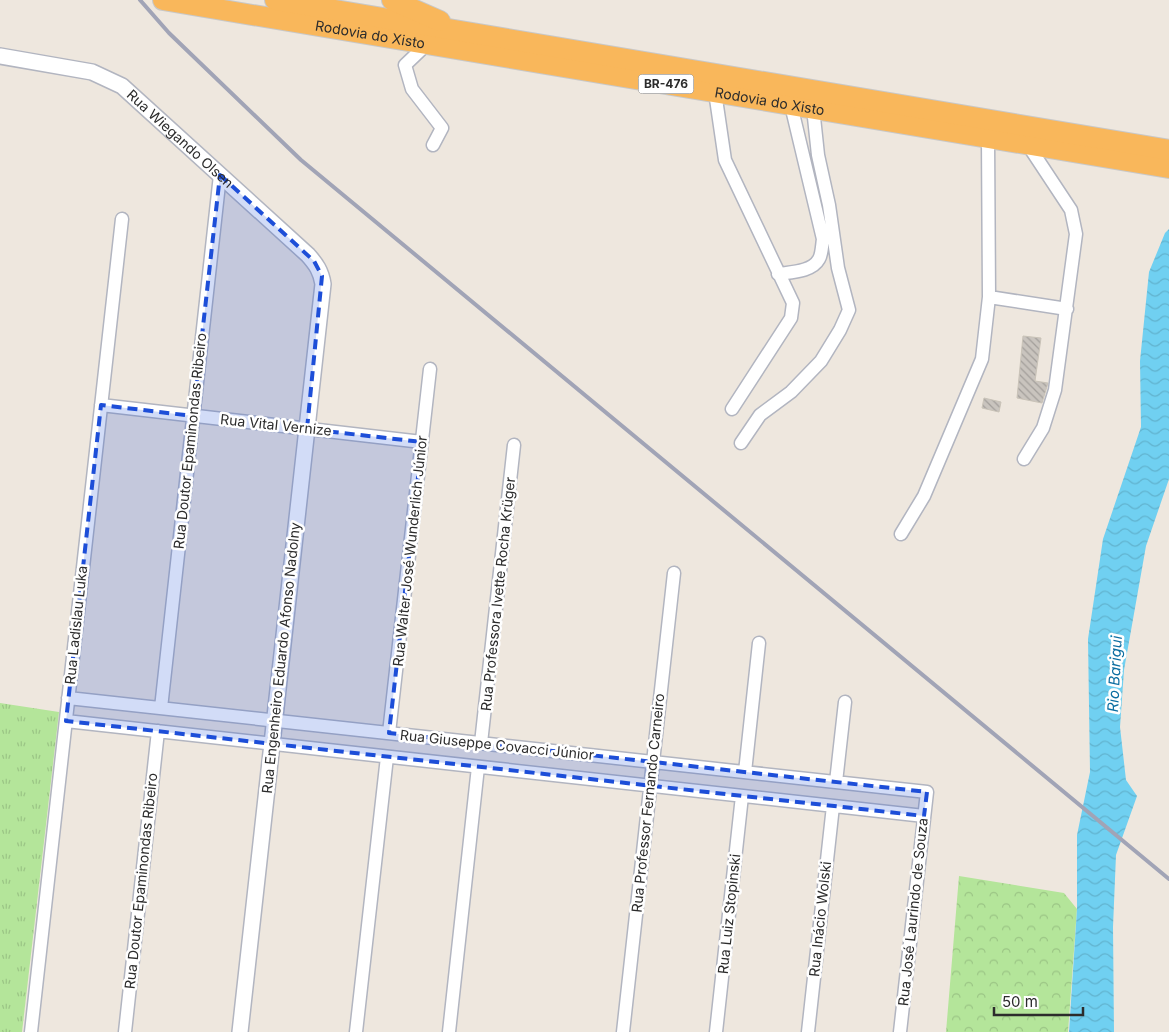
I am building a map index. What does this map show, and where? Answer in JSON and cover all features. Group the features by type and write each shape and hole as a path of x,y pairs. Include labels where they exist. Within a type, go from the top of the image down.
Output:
{"highway":[{"name":"Rodovia do Xisto","path":"163,0 1169,168"},
{"name":"Rodovia do Xisto","path":"275,0 1169,150"},
{"path":"392,0 464,32"}],"street":[{"path":"427,44 405,65 412,89 442,128 433,145"},
{"name":"Rua Wiegando Olsen","path":"0,56 92,72 114,80 314,261 322,276 323,284"},
{"path":"715,92 725,160 793,303 791,318 732,409"},
{"path":"778,274 801,271 814,265 820,258 823,239 791,105"},
{"path":"741,443 760,415 791,392 821,361 840,330 849,310 838,268 829,205 818,155 812,108"},
{"path":"901,534 924,496 982,359 989,297 988,138"},
{"path":"1024,459 1043,428 1055,390 1076,234 1072,210 1028,144"},
{"name":"Rua Doutor Epaminondas Ribeiro","path":"161,708 220,175"},
{"name":"Rua Ladislau Luka","path":"31,1032 122,219"},
{"name":"Rua Engenheiro Eduardo Afonso Nadolny","path":"240,1032 323,284"},
{"path":"989,297 1067,309"},
{"name":"Rua Walter José Wunderlich Júnior","path":"390,733 430,369"},
{"name":"Rua Vital Vernize","path":"101,405 422,442"},
{"name":"Rua Professora Ivette Rocha Krüger","path":"481,743 514,445"},
{"name":"Rua Professor Fernando Carneiro","path":"622,1032 674,573"},
{"path":"745,772 759,643"},
{"name":"Rua Giuseppe Covacci Júnior","path":"68,698 927,792"},
{"path":"836,782 845,702"},
{"name":"Rua Giuseppe Covacci Júnior","path":"66,721 924,816"},
{"name":"Rua Doutor Epaminondas Ribeiro","path":"125,1032 158,731"},
{"path":"356,1032 387,756"},
{"path":"449,1032 478,767"},
{"name":"Rua José Laurindo de Souza","path":"900,1032 927,792"},
{"name":"Rua Luiz Stopinski","path":"716,1032 742,796"},
{"name":"Rua Inácio Wolski","path":"808,1032 833,806"}],"highlighted area":[{"path":"220,175 314,261 322,276 307,429 422,442 389,733 927,792 924,816 66,721 101,405 193,416"}],"green space":[{"path":"0,703 59,712 22,1032 0,1032"},
{"path":"959,876 1064,893 1077,909 1068,1032 946,1032"}],"water":[{"name":"Rio Barigui","path":"1169,229 1169,479 1146,546 1124,670 1120,727 1126,780 1137,796 1116,855 1113,927 1114,1032 1069,1032 1077,909 1077,835 1090,772 1088,639 1103,539 1141,427 1140,361 1149,272 1165,233"}],"building":[{"path":"1023,336 1041,338 1035,381 1048,383 1042,403 1017,398"},
{"path":"984,398 1001,402 999,412 982,408"}],"railway":[{"path":"140,0 169,33 301,160 1169,879"}]}
